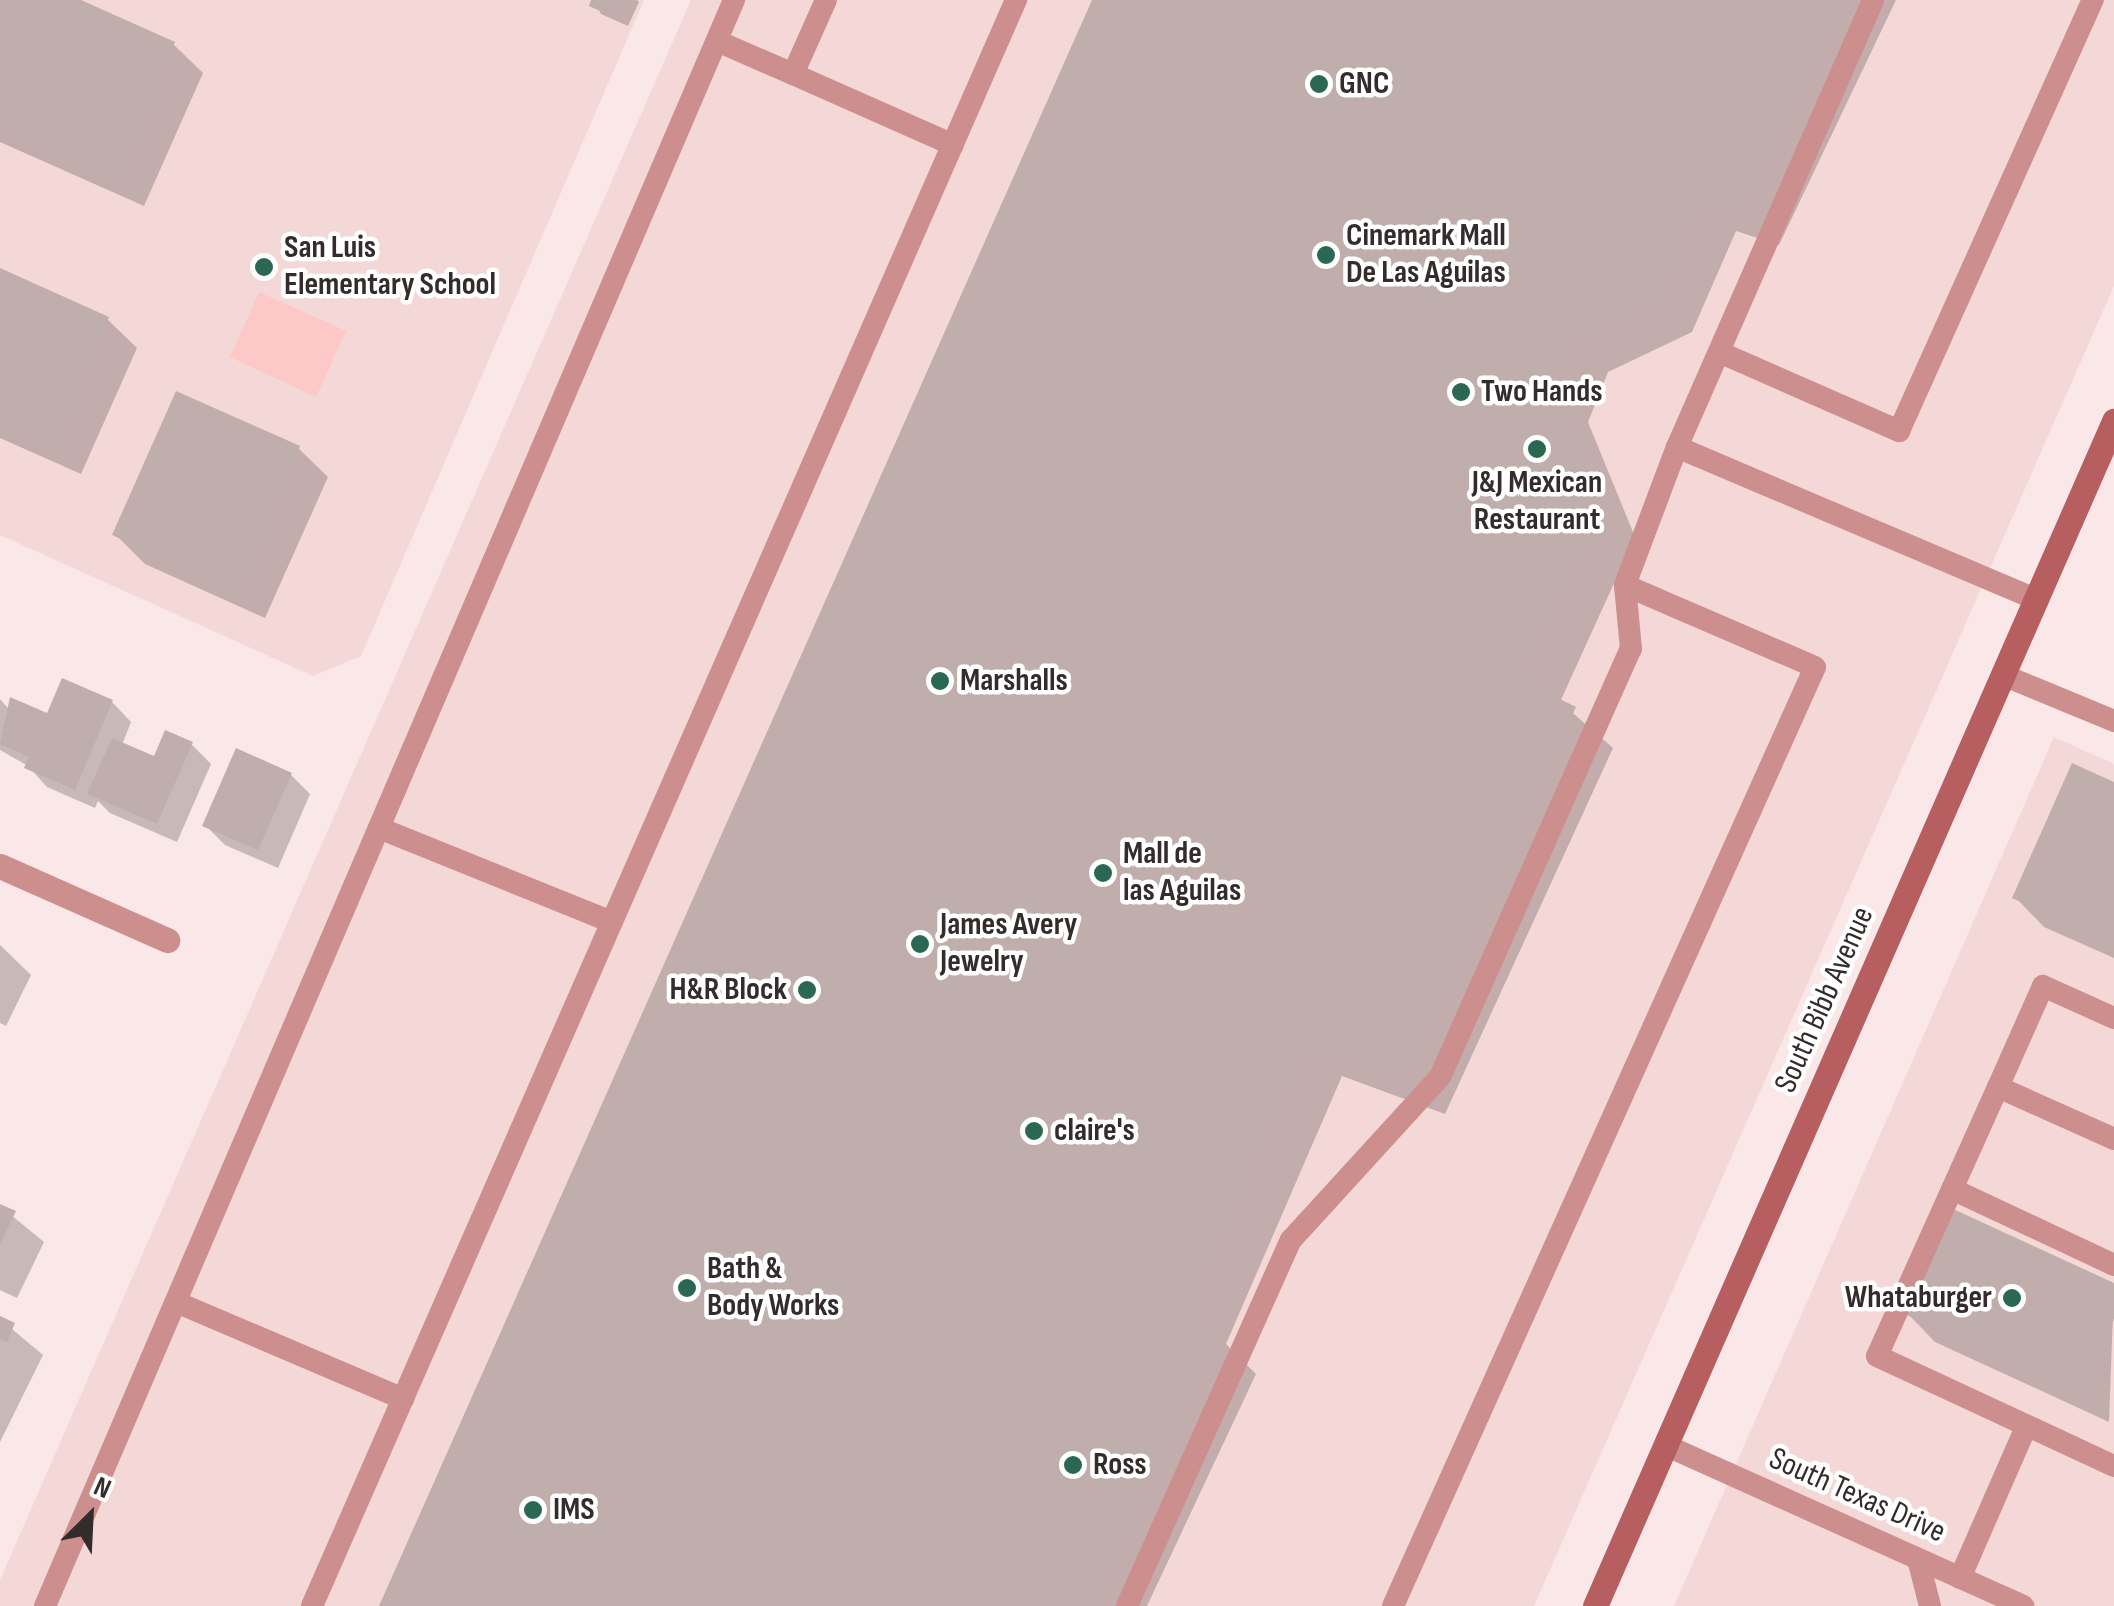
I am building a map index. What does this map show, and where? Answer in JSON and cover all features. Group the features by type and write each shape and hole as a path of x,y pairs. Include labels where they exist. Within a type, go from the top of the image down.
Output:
{"main road":[{"name":"South Bibb Avenue","path":"1595,1606 2114,421"}],"street":[{"path":"0,866 167,940"}],"lane":[{"path":"45,1606 734,0"},
{"path":"793,74 826,0"},
{"path":"312,1606 1016,0"},
{"path":"1127,1606 1291,1240 1440,1076 1630,649 1624,585 1677,447 1872,0"},
{"path":"1719,352 1899,430 2093,0"},
{"path":"717,41 953,145"},
{"path":"1677,447 2035,599"},
{"path":"1393,1606 1814,667 1624,585"},
{"path":"2003,676 2114,721"},
{"path":"379,828 612,922"},
{"path":"2114,1018 2043,986 1878,1356 2114,1466"},
{"path":"1998,1087 2114,1139"},
{"path":"1952,1189 2114,1265"},
{"path":"176,1302 402,1399"},
{"path":"1960,1578 2026,1426"},
{"name":"South Texas Drive","path":"1665,1446 2023,1606"},
{"path":"1918,1559 1930,1606"}],"shaded area":[{"name":"San Luis Elementary School","path":"0,0 644,0 361,656 313,676 0,535"},
{"path":"691,0 2114,0 2114,286 1534,1606 0,1606 0,1580"},
{"path":"259,292 346,331 316,397 230,357"},
{"path":"2054,737 2114,764 2114,1606 1674,1606"}],"building":[{"path":"0,0 81,0 175,42 114,178 0,128"},
{"path":"591,0 627,0 618,19 589,6"},
{"name":"Mall de las Aguilas","path":"1092,0 1839,0 1740,208 1698,194 1654,294 1569,334 1551,382 1598,497 1516,677 1576,707 1406,1077 1303,1039 1182,1319 1219,1333 1091,1606 379,1606"},
{"path":"0,268 109,317 51,446 0,423"},
{"path":"176,391 300,446 235,590 112,535"},
{"path":"62,678 113,700 75,790 24,768 29,757 0,744 10,697 47,713"},
{"path":"165,730 193,742 157,824 87,794 112,738 154,756"},
{"path":"236,748 292,773 258,850 202,826"},
{"path":"2072,763 2114,782 2114,943 2012,898"},
{"path":"0,1204 16,1211 0,1244"},
{"name":"Whataburger","path":"1951,1208 2114,1283 2114,1319 2079,1395 1903,1313"},
{"path":"0,1316 15,1323 7,1342 0,1339"}],"place":[{"name":"GNC","path":"1319,84"},
{"name":"Cinemark Mall De Las Aguilas","path":"1326,255"},
{"name":"San Luis Elementary School","path":"264,267"},
{"name":"Two Hands","path":"1461,392"},
{"name":"J&J Mexican Restaurant","path":"1537,449"},
{"name":"Marshalls","path":"940,681"},
{"name":"Mall de las Aguilas","path":"1103,873"},
{"name":"James Avery Jewelry","path":"920,944"},
{"name":"H&R Block","path":"807,990"},
{"name":"claire's","path":"1034,1131"},
{"name":"Bath & Body Works","path":"687,1288"},
{"name":"Whataburger","path":"2012,1298"},
{"name":"Ross","path":"1073,1465"},
{"name":"IMS","path":"533,1510"}]}
